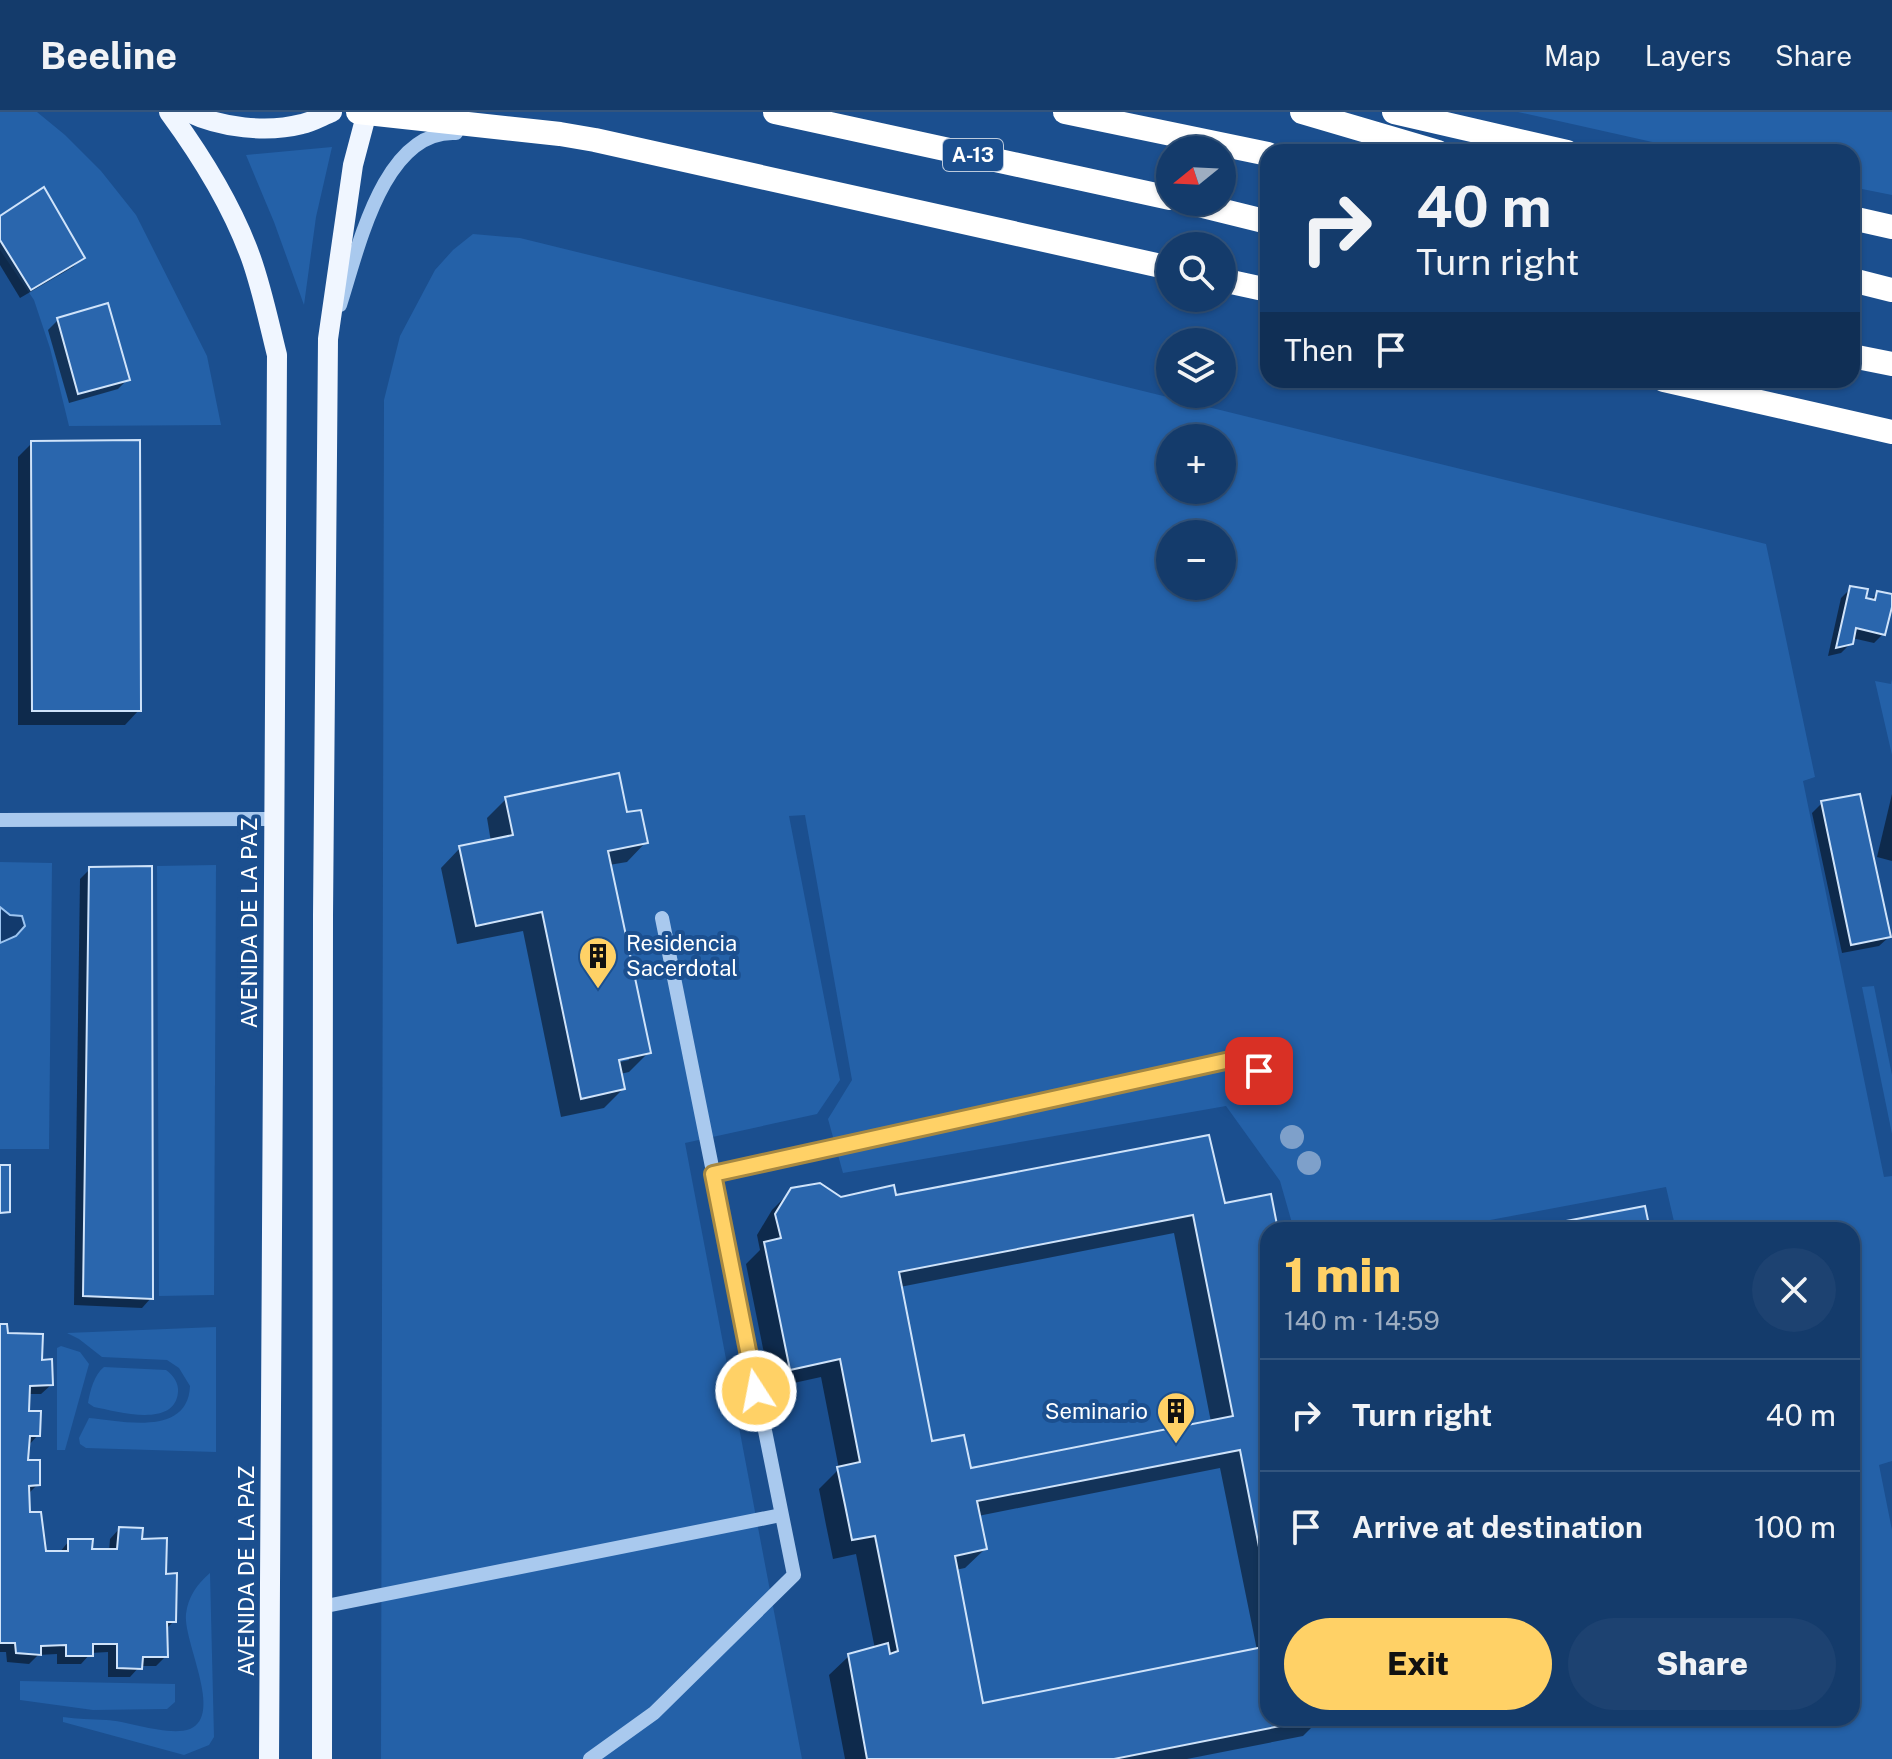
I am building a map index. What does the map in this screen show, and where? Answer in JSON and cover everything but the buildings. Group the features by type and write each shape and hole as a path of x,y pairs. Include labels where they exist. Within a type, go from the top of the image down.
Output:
{"highway":[{"path":"358,112 560,134 1156,265"},
{"name":"A-13","path":"775,112 1156,195"},
{"path":"1065,112 1260,152"},
{"path":"1302,112 1411,144"},
{"path":"1394,112 1532,144"},
{"path":"1236,214 1260,220"},
{"path":"1860,220 1892,227"},
{"path":"1236,279 1260,280"},
{"path":"1236,282 1260,288"},
{"path":"1860,282 1892,290"},
{"path":"1860,358 1892,364"},
{"path":"1699,388 1892,432"}],"main road":[{"name":"AVENIDA DE LA PAZ","path":"169,112 200,154 236,221 252,259 277,355 269,1759"},
{"path":"188,112 203,119 253,128 302,124 332,112"},
{"path":"322,1759 328,339 353,165 367,112"}],"street":[{"path":"328,339 384,181 411,147 439,132 560,134"},
{"path":"0,820 274,819"},
{"path":"590,1759 654,1713 794,1575 662,918"},
{"path":"713,1174 1230,1060 1259,1071 1284,1091"},
{"path":"321,1607 781,1515"}],"shaded area":[{"path":"0,112 37,112 101,171 136,215 207,356 221,425 69,426 50,348 34,300 0,250"},
{"path":"1518,112 1892,112 1892,195 1860,189 1860,144 1661,144"},
{"path":"332,147 316,217 304,305 246,155"},
{"path":"473,234 520,238 1156,394 1156,408 1212,408 1766,544 1815,777 1803,781 1884,1177 1892,1176 1892,1461 1879,1465 1892,1530 1892,1759 1114,1759 1281,1726 1860,1726 1860,1222 1674,1222 1666,1187 1480,1222 1292,1222 1280,1181 1226,1106 843,1173 828,1119 852,1080 805,815 789,816 840,1080 817,1114 685,1143 802,1759 381,1759 384,400 400,336 435,270 453,250"},
{"path":"1892,679 1892,755 1875,681 1891,684"},
{"path":"0,862 52,863 49,1149 0,1149"},
{"path":"216,865 214,1295 159,1296 157,866"},
{"path":"0,907 10,915 22,916 25,926 16,936 0,943"},
{"path":"1874,986 1892,1075 1892,1134 1862,987"},
{"path":"1193,1215 1233,1416 971,1468 932,1441 899,1272"},
{"path":"216,1327 216,1452 86,1448 80,1444 79,1438 89,1418 135,1423 166,1419 178,1413 186,1402 190,1386 179,1368 167,1360 102,1357 67,1333"},
{"path":"61,1346 80,1352 89,1364 65,1450 57,1450 57,1348"},
{"path":"104,1367 166,1370 178,1385 174,1403 167,1411 143,1415 94,1407 88,1403 90,1393"},
{"path":"1240,1450 1260,1552 1260,1648 983,1703 955,1556 987,1549 977,1501"},
{"path":"210,1573 214,1737 209,1745 184,1755 63,1722 63,1717 106,1720 181,1731 190,1729 199,1721 203,1694 186,1614 194,1591"},
{"path":"20,1681 175,1684 175,1702 167,1709 93,1710 20,1700"}],"place":[{"name":"Residencia Sacerdotal","path":"598,990"},
{"name":"Seminario","path":"1176,1445"}],"route":[{"path":"756,1391 713,1174 1230,1060 1259,1071"}]}
